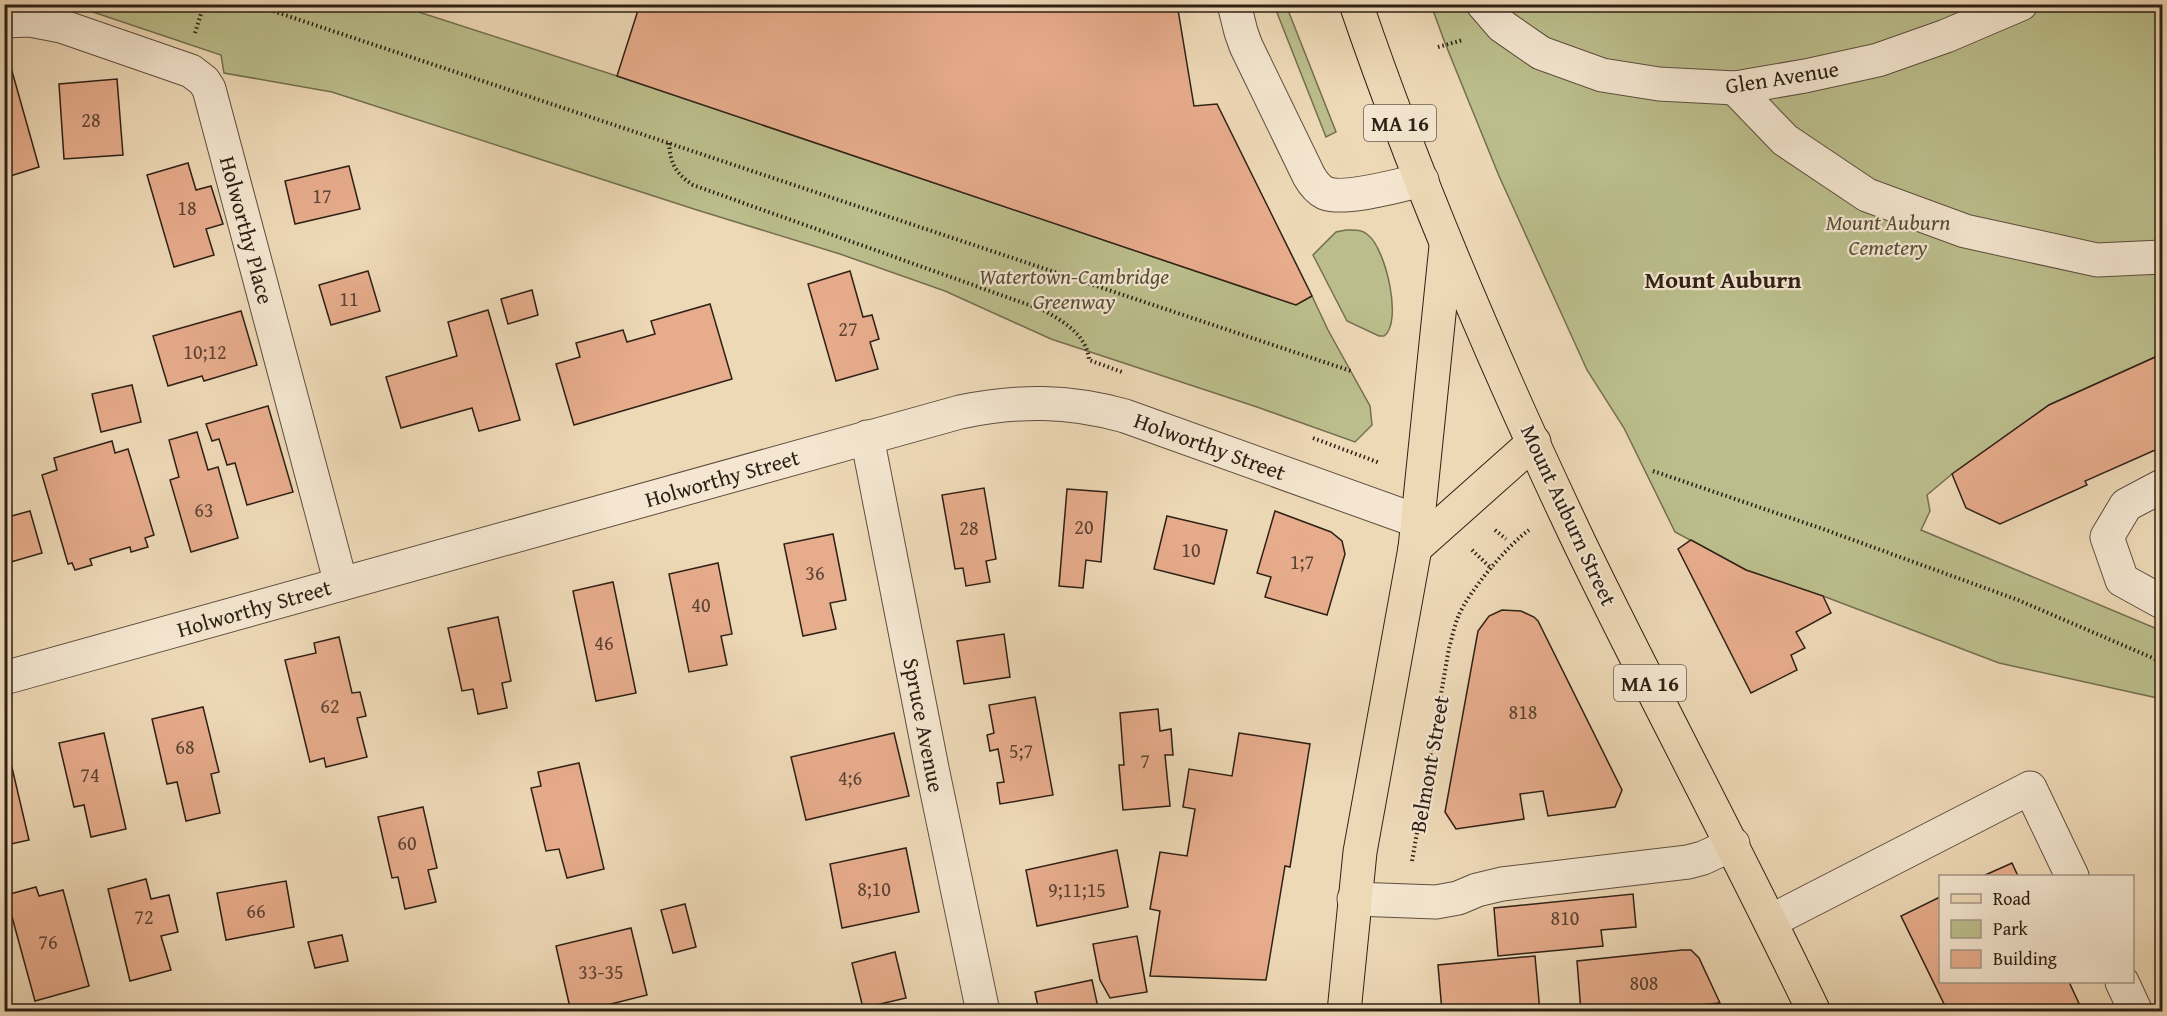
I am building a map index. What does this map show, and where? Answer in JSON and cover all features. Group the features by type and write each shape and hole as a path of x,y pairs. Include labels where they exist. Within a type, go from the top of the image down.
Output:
{"main road":[{"name":"Mount Auburn Street","path":"1356,4 1446,241 1580,544 1733,844 1814,1011"},
{"path":"1344,1011 1354,899 1366,816 1423,533 1446,241"},
{"path":"1423,533 1534,442"}],"street":[{"path":"1234,4 1240,32 1246,46 1316,186 1335,195 1348,195 1422,180"},
{"name":"Glen Avenue","path":"1483,4 1502,26 1541,53 1602,75 1659,84 1735,88 1878,60 1946,36 2021,4"},
{"name":"Holworthy Place","path":"4,21 30,20 61,26 183,68 198,75 204,81 212,97 341,584"},
{"path":"1735,88 1785,140 1867,195 1965,231 2097,260 2163,257"},
{"name":"Holworthy Street","path":"4,678 960,411 1000,405 1032,402 1088,407 1148,423 1423,533"},
{"name":"Spruce Avenue","path":"867,437 932,768 983,1011"},
{"path":"2163,486 2126,505 2107,537 2122,580 2163,602"},
{"path":"1771,921 2030,788 2072,875"},
{"path":"1354,899 1447,901 1502,884 1688,862 1703,858 1733,844"},
{"path":"2123,983 2136,1011"}],"path":[{"path":"252,4 1351,371"},
{"path":"669,143 669,154 676,172 693,185 1043,310 1067,324 1078,335 1088,352 1089,360"},
{"path":"1371,459 1379,462"},
{"path":"1653,471 1834,533 2018,600 2163,662"},
{"path":"1488,525 1506,539"},
{"name":"Belmont Street","path":"1403,900 1410,875 1449,648 1458,616 1464,604 1492,568 1523,535"},
{"path":"1472,550 1492,568"}],"green space":[{"name":"Watertown-Cambridge Greenway","path":"72,5 397,5 617,76 1296,305 1312,296 1370,406 1372,425 1355,442 1051,339 945,291 840,254 332,92 224,73 221,55"},
{"path":"1274,5 1286,5 1336,132 1326,137"},
{"name":"Mount Auburn Cemetery","path":"1431,5 2162,5 2162,354 2049,405 1952,474 1927,495 1930,511 1921,530 2162,631 2162,699 1999,663 1823,596 1746,570 1675,532 1624,428 1587,370 1499,176"},
{"path":"1346,230 1366,233 1375,243 1381,255 1392,302 1390,329 1384,336 1379,336 1347,321 1313,255 1336,232"}],"building":[{"path":"640,4 1177,4 1194,106 1217,104 1312,296 1296,305 617,76"},
{"path":"10,64 39,167 4,178 4,66"},
{"path":"117,79 123,155 64,159 59,84"},
{"path":"188,163 196,190 211,186 223,224 206,229 214,255 174,267 147,175"},
{"path":"349,166 360,209 295,224 285,181"},
{"path":"368,271 380,311 331,325 319,285"},
{"path":"850,271 863,317 872,315 879,339 870,342 878,369 836,381 808,284"},
{"path":"532,290 538,315 508,324 501,299"},
{"path":"710,304 732,379 574,425 556,364 580,357 576,343 623,330 627,342 655,334 651,321"},
{"path":"488,310 520,420 479,431 472,408 401,428 386,377 457,356 448,322"},
{"path":"241,311 257,365 204,381 202,376 168,386 153,336"},
{"path":"2162,354 2162,447 2085,481 2087,485 2000,524 1966,508 1952,474 2049,405"},
{"path":"132,385 141,422 101,432 92,394"},
{"path":"268,406 293,492 247,505 235,463 227,465 219,439 212,441 206,424"},
{"path":"197,432 208,470 218,467 238,538 191,552 170,480 179,477 169,440"},
{"path":"112,441 115,453 128,449 154,535 145,538 148,547 131,552 130,547 90,559 92,565 75,570 72,563 68,564 42,475 57,470 54,458"},
{"path":"984,488 996,559 986,561 990,582 966,586 963,568 955,569 942,495"},
{"path":"1067,489 1107,492 1101,562 1086,560 1083,588 1059,586"},
{"path":"30,511 42,553 4,564 4,518"},
{"path":"1275,511 1331,532 1342,541 1345,554 1327,615 1265,597 1271,577 1257,573"},
{"path":"1167,516 1227,530 1214,584 1154,569"},
{"path":"833,534 846,600 830,603 836,629 803,636 784,544"},
{"path":"1691,540 1746,570 1823,596 1831,613 1796,632 1805,648 1791,655 1797,670 1751,693 1678,549"},
{"path":"718,563 732,634 721,636 727,665 689,672 669,574"},
{"path":"613,582 636,693 596,701 573,591"},
{"path":"1502,610 1521,611 1538,621 1622,790 1615,807 1548,816 1543,791 1520,794 1524,819 1456,829 1445,812 1478,631 1489,616"},
{"path":"498,617 511,681 502,683 507,708 478,714 473,689 462,691 448,628"},
{"path":"1004,634 1010,677 964,684 957,641"},
{"path":"339,637 352,693 360,692 366,716 357,718 367,757 326,767 324,758 310,762 285,660 316,653 314,643"},
{"path":"1035,697 1053,795 1000,804 997,783 1004,782 998,749 990,751 987,735 994,733 989,705"},
{"path":"203,707 219,772 211,774 220,813 186,821 177,782 167,784 152,719"},
{"path":"1158,709 1160,731 1171,729 1173,755 1165,755 1170,806 1123,810 1119,765 1124,765 1120,713"},
{"path":"104,733 126,829 91,837 84,805 74,807 59,743"},
{"path":"894,733 909,796 806,820 791,757"},
{"path":"1239,733 1310,744 1290,867 1285,866 1266,980 1150,976 1160,911 1150,909 1160,852 1187,856 1195,809 1183,807 1189,769 1232,776"},
{"path":"4,742 6,742 29,840 6,845 11,864 4,866"},
{"path":"579,763 604,869 567,878 559,849 546,851 531,788 541,786 538,772"},
{"path":"423,807 437,868 428,870 436,902 405,909 398,877 392,878 378,817"},
{"path":"906,848 919,912 842,928 830,864"},
{"path":"1117,850 1128,907 1037,926 1026,870"},
{"path":"2012,863 2018,875 1985,875"},
{"path":"146,879 151,899 169,895 178,932 161,936 171,970 130,981 108,889"},
{"path":"286,881 294,927 226,940 217,893"},
{"path":"36,887 39,896 63,890 89,986 35,1001 6,895"},
{"path":"1633,894 1636,927 1601,930 1603,946 1498,956 1494,908"},
{"path":"1939,897 1939,983 2069,983 2083,1012 1948,1012 1901,916"},
{"path":"685,904 696,947 673,953 661,910"},
{"path":"631,928 647,995 571,1012 556,946"},
{"path":"342,935 348,961 315,968 308,942"},
{"path":"1137,936 1147,992 1110,998 1100,980 1093,944"},
{"path":"1691,950 1699,958 1720,1003 1618,1012 1581,1012 1577,961"},
{"path":"895,952 906,998 863,1008 852,963"},
{"path":"1535,956 1540,1012 1442,1012 1438,965"},
{"path":"1092,980 1099,1012 1039,1012 1035,992"}],"district":[{"name":"Mount Auburn","path":"1723,279"}]}
